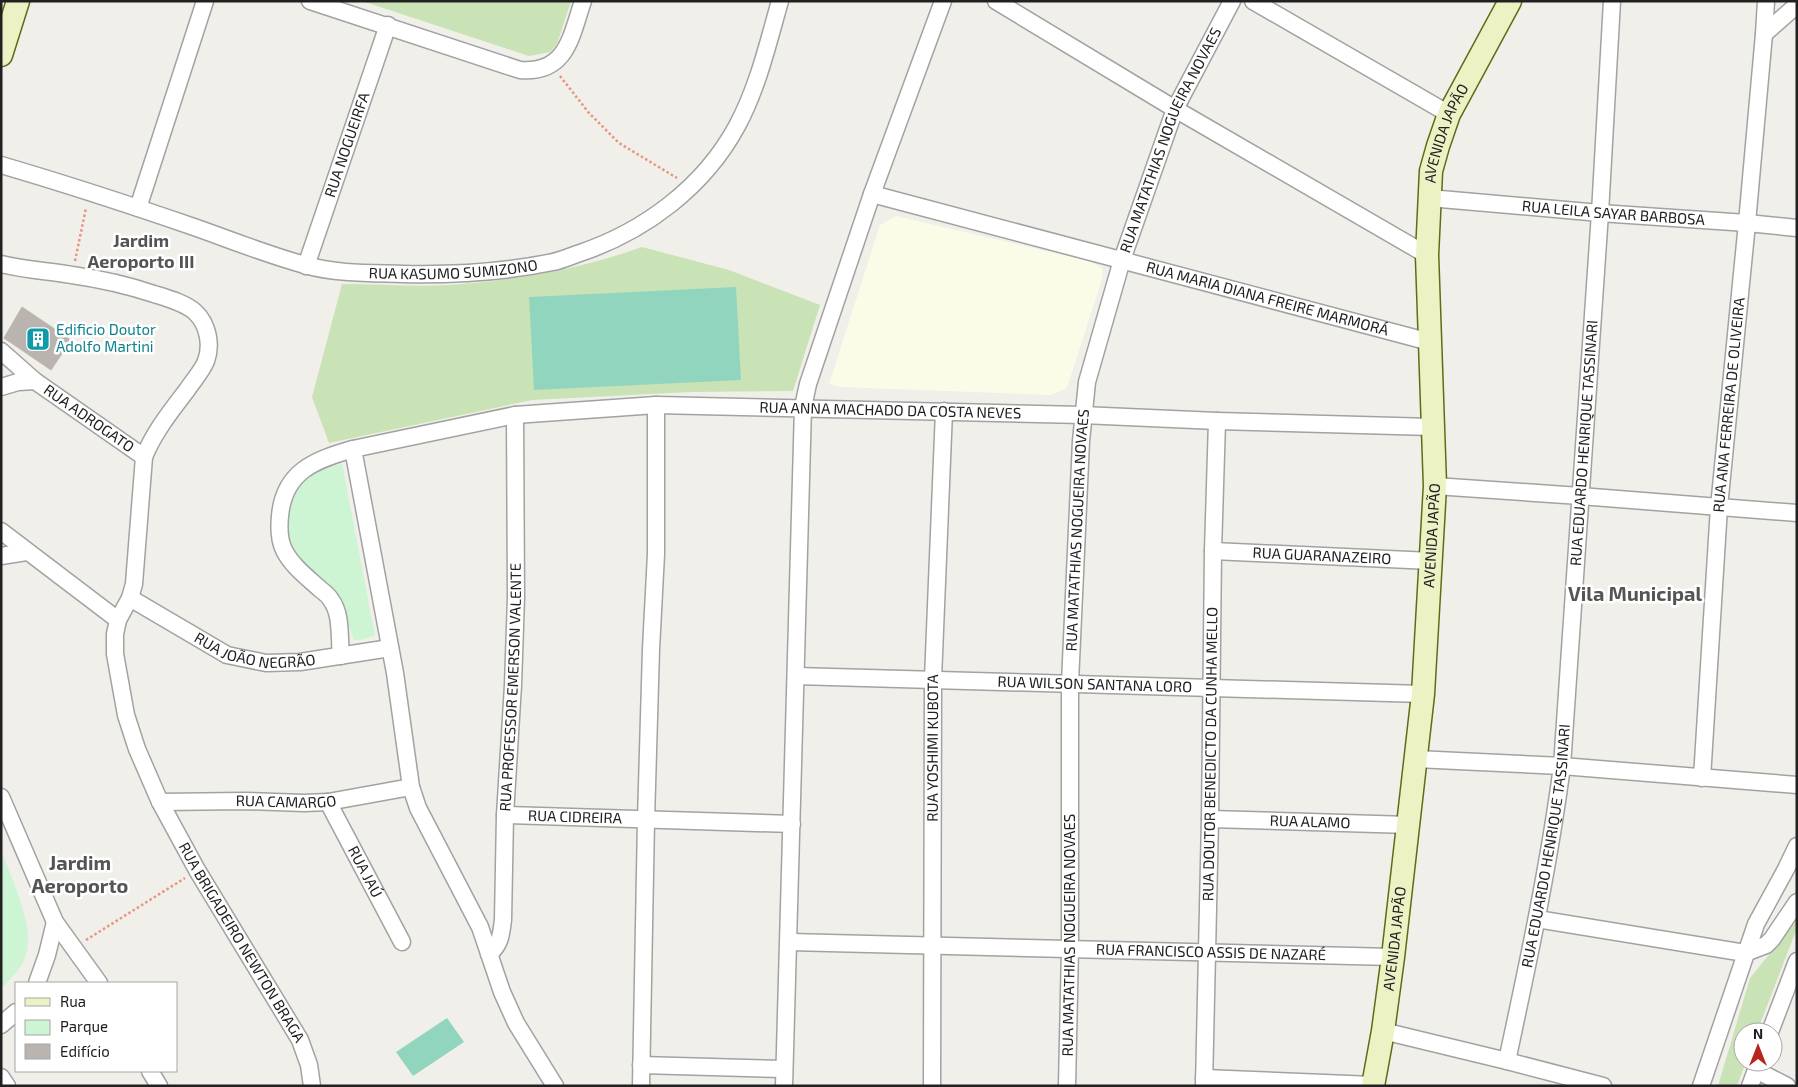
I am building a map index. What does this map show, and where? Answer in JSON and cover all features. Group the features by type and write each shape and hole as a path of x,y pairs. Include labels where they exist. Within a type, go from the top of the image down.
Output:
{"main road":[{"path":"1,55 18,1"},
{"name":"AVENIDA JAPÃO","path":"1373,1085 1393,958 1423,694 1435,486 1427,255 1431,171 1449,114 1508,2"}],"street":[{"path":"138,208 205,1"},
{"path":"310,1 388,25 520,70 535,71 552,65 566,49 583,1"},
{"name":"RUA KASUMO SUMIZONO","path":"1,165 90,191 306,266 352,273 424,275 480,272 555,262 602,246 642,224 669,206 690,186 718,154 740,119 751,97 780,1"},
{"path":"784,1086 803,407 808,384 872,194 944,1"},
{"path":"996,1 1176,109 1427,255"},
{"name":"RUA MATATHIAS NOGUEIRA NOVAES","path":"1067,1086 1070,948 1070,683 1082,414 1087,382 1122,260 1176,109 1232,1"},
{"path":"1253,1 1449,114"},
{"name":"RUA EDUARDO HENRIQUE TASSINARI","path":"1507,1060 1537,918 1562,766 1600,213 1612,1"},
{"name":"RUA ANA FERREIRA DE OLIVEIRA","path":"1702,778 1719,507 1747,223 1766,1"},
{"path":"1764,34 1797,5"},
{"name":"RUA NOGUEIRFA","path":"306,266 388,25"},
{"name":"RUA MARIA DIANA FREIRE MARMORÁ","path":"872,194 1430,342"},
{"name":"RUA LEILA SAYAR BARBOSA","path":"1429,198 1797,228"},
{"path":"6,268 72,274 109,281 170,299 194,311 204,324 208,338 206,361 149,443 144,457 136,567 130,598 118,620 115,634 115,654 126,715 137,749 160,802"},
{"name":"RUA ADROGATO","path":"1,351 35,381 144,457"},
{"name":"RUA ADROGATO","path":"1,387 18,382 35,381"},
{"path":"641,1086 646,820 656,554 656,404"},
{"name":"RUA ANNA MACHADO DA COSTA NEVES","path":"341,656 337,612 331,599 298,568 284,549 279,528 281,501 290,482 306,468 327,457 353,449 515,414 656,404 1082,414 1216,421 1432,427"},
{"name":"RUA YOSHIMI KUBOTA","path":"932,1086 933,679 944,411"},
{"name":"RUA PROFESSOR EMERSON VALENTE","path":"490,954 497,947 501,938 503,920 504,815 513,685 516,597 515,414"},
{"name":"RUA DOUTOR BENEDICTO DA CUNHA MELLO","path":"1204,1082 1216,421"},
{"path":"353,449 395,674 411,788 418,808 480,927 502,992 516,1023 555,1086"},
{"path":"1435,486 1797,513"},
{"path":"1,532 118,620"},
{"name":"RUA GUARANAZEIRO","path":"1213,551 1431,561"},
{"path":"1,556 26,552"},
{"name":"RUA JOÃO NEGRÃO","path":"130,598 227,655 266,664 300,662 390,648"},
{"name":"RUA WILSON SANTANA LORO","path":"796,676 1423,694"},
{"path":"1416,760 1562,766 1797,785"},
{"name":"RUA CAMARGO","path":"160,802 328,802 411,788"},
{"path":"1,797 55,922 98,982"},
{"name":"RUA BRIGADEIRO NEWTON BRAGA","path":"160,802 197,870 300,1040 309,1065 312,1086"},
{"name":"RUA JAÚ","path":"328,802 402,942"},
{"name":"RUA CIDREIRA","path":"504,815 792,824"},
{"name":"RUA ALAMO","path":"1210,819 1409,825"},
{"path":"1701,1086 1756,924 1797,846"},
{"path":"1537,918 1745,953 1766,945 1772,940 1797,902"},
{"path":"37,982 55,922"},
{"name":"RUA FRANCISCO ASSIS DE NAZARÉ","path":"789,942 1393,958"},
{"path":"1775,1022 1791,992 1797,961"},
{"path":"1,1025 15,1013"},
{"path":"1383,1031 1507,1060 1603,1086"},
{"path":"642,1065 784,1068"},
{"path":"151,1072 159,1086"},
{"path":"1750,1086 1755,1072"},
{"path":"1766,1072 1787,1086"},
{"path":"1,1077 8,1086"},
{"path":"1204,1082 1373,1085"}],"path":[{"path":"552,65 589,113 619,143 690,186"},
{"path":"72,274 90,191"},
{"path":"74,947 197,870"}],"shaded area":[{"path":"896,216 1089,261 1102,268 1103,276 1067,388 1051,395 841,387 829,384 880,225"}],"green space":[{"path":"362,1 571,1 557,44 550,52 529,56"},
{"path":"642,247 729,270 820,305 793,391 691,392 532,400 329,443 312,397 342,284 436,286 498,280 571,268"},
{"path":"736,287 741,380 534,390 529,297"},
{"path":"342,464 375,636 359,640 354,640 339,599 294,556 286,536 287,507 304,473"},
{"path":"1,851 22,906 28,936 27,950 23,962 16,973 1,989"},
{"path":"1797,920 1797,928 1761,1022 1737,1022 1750,978"},
{"path":"447,1018 464,1042 413,1076 396,1052"},
{"path":"1733,1035 1733,1072 1742,1072 1737,1086 1718,1086"}],"building":[{"name":"Edificio Doutor Adolfo Martini","path":"22,307 71,340 51,370 4,338"}],"place":[{"name":"Edificio Doutor Adolfo Martini","path":"38,339"}],"district":[{"name":"Jardim Aeroporto III","path":"141,251"},
{"name":"Vila Municipal","path":"1635,594"},
{"name":"Jardim Aeroporto","path":"80,874"}]}
